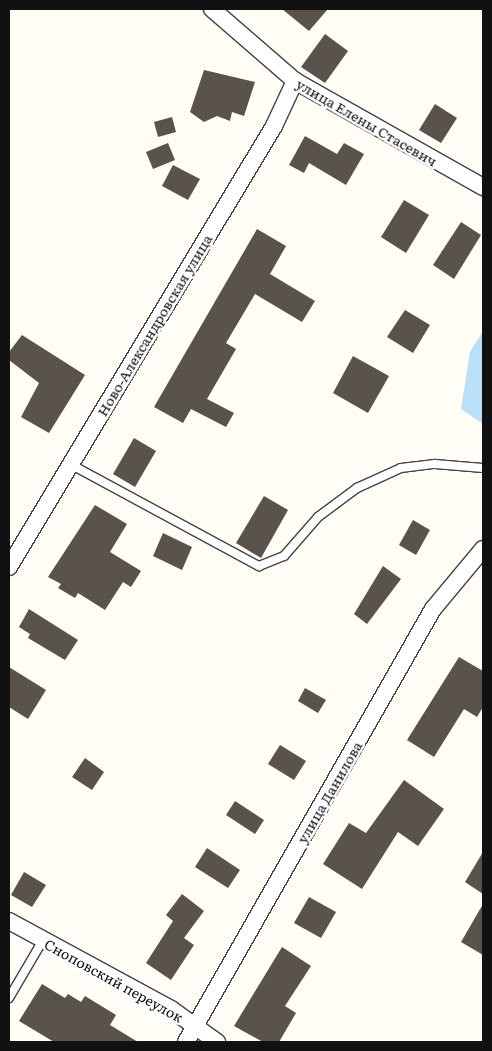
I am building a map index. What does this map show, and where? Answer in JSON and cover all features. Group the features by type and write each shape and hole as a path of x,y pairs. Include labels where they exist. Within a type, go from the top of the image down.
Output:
{"street":[{"name":"улица Елены Стасевич","path":"212,9 295,81 483,188"},
{"name":"Ново-Александровская улица","path":"9,567 274,126 295,81"},
{"name":"улица Данилова","path":"186,1042 433,609 481,556"},
{"name":"Сноповский переулок","path":"9,922 195,1027 217,1042"}],"lane":[{"path":"70,464 259,566 284,556 318,517 357,488 401,468 435,464 483,468"},
{"path":"9,998 43,940"}],"water":[{"path":"483,331 483,424 461,409 470,352"}],"building":[{"path":"282,9 328,9 309,31"},
{"path":"325,34 348,51 325,83 301,67"},
{"path":"204,70 255,82 244,116 232,112 230,121 217,116 204,122 190,112"},
{"path":"435,104 457,118 441,143 419,130"},
{"path":"172,117 176,132 158,137 154,122"},
{"path":"305,136 337,154 344,143 364,154 346,185 309,163 304,173 289,165"},
{"path":"168,143 175,160 153,169 146,152"},
{"path":"173,165 200,179 188,200 162,186"},
{"path":"404,200 429,215 406,253 381,237"},
{"path":"461,222 481,235 454,279 433,265"},
{"path":"257,229 286,246 270,274 315,301 302,322 255,294 226,343 236,349 207,399 234,413 226,427 191,409 183,423 154,407"},
{"path":"405,310 430,325 413,353 387,337"},
{"path":"22,335 85,375 49,433 21,417 39,383 9,360 9,352"},
{"path":"353,356 389,376 368,413 333,393"},
{"path":"134,438 156,451 135,487 113,474"},
{"path":"264,496 288,510 261,558 236,543"},
{"path":"95,505 127,524 110,552 141,571 131,587 123,582 105,610 78,593 75,598 58,588 61,584 48,577"},
{"path":"413,520 430,530 416,555 399,545"},
{"path":"163,533 192,547 182,570 153,556"},
{"path":"383,566 401,579 367,624 354,614"},
{"path":"29,609 78,640 65,660 28,638 30,634 19,627"},
{"path":"459,657 483,671 483,707 477,717 464,709 434,757 407,740"},
{"path":"9,667 46,690 28,719 9,707"},
{"path":"305,688 326,700 318,713 298,701"},
{"path":"280,745 306,761 294,780 268,764"},
{"path":"85,758 104,772 92,790 72,777"},
{"path":"404,780 444,809 418,846 398,832 362,889 323,864 349,823 366,833"},
{"path":"235,801 264,820 255,834 226,815"},
{"path":"207,848 240,870 228,888 195,867"},
{"path":"483,852 483,894 465,882"},
{"path":"24,872 46,885 32,907 11,895"},
{"path":"182,894 204,911 184,938 194,945 171,980 146,963 173,921 166,915"},
{"path":"309,897 336,912 321,938 294,923"},
{"path":"483,904 483,955 461,942"},
{"path":"282,947 311,966 285,1006 296,1013 279,1042 263,1042 234,1026"},
{"path":"42,984 65,998 68,994 81,1002 85,996 116,1015 110,1025 138,1042 54,1042 19,1021"}]}
